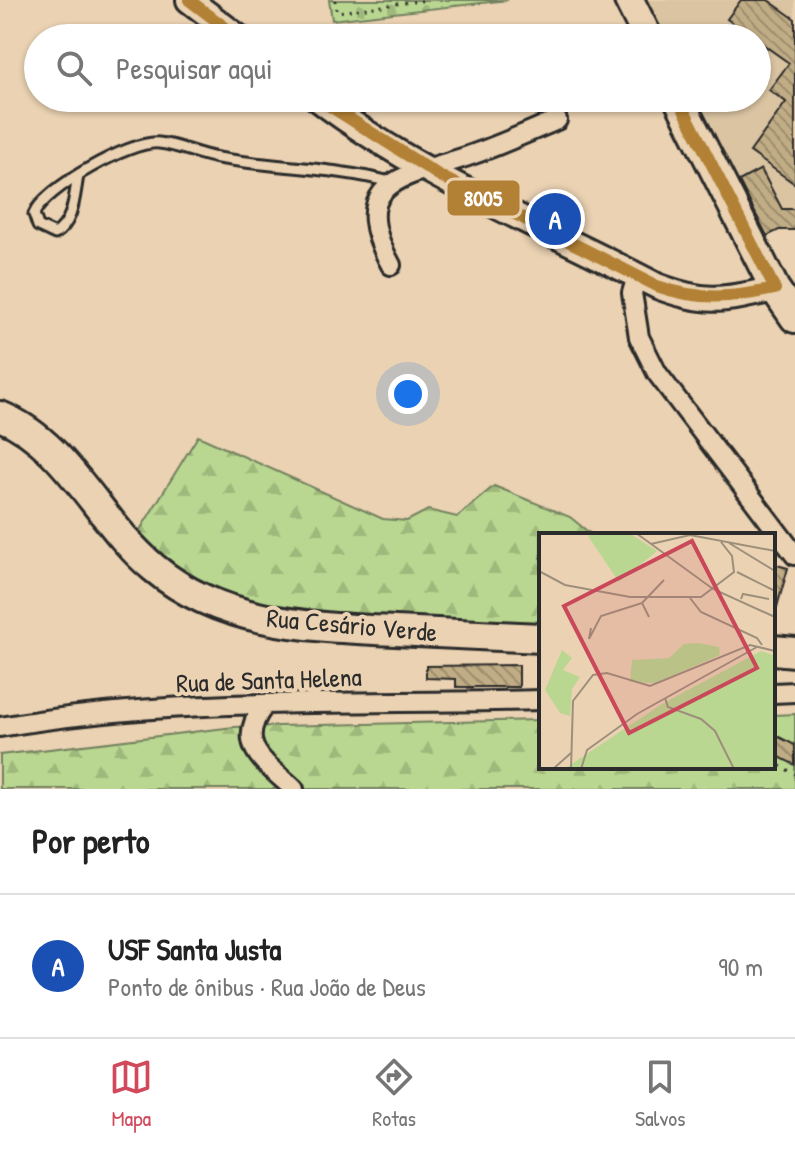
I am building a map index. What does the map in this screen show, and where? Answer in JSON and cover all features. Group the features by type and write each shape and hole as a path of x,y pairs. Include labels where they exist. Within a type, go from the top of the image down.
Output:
{"main road":[{"path":"629,0 641,24"},
{"path":"686,112 785,287 795,318"},
{"name":"Rua Cesário Verde","path":"0,416 40,437 113,526 154,568 196,595 225,608 256,618 312,627 539,638"},
{"path":"775,650 795,652"}],"street":[{"path":"189,0 221,24"},
{"path":"335,112 424,168 637,276 696,300 737,297 785,287"},
{"path":"391,265 381,246 376,213 390,182 424,168 469,156 557,120"},
{"path":"637,276 632,293 639,337 657,373 795,555"},
{"path":"775,693 795,692"},
{"name":"Rua de Santa Helena","path":"0,727 90,714 539,700"},
{"path":"263,707 251,729 251,742 258,756 294,789"}],"lane":[{"path":"78,176 70,215 63,229 55,234 38,226 34,214 38,203 78,176 134,146 157,142 217,158 346,171 390,182"}],"path":[{"path":"335,0 337,12 427,0"},
{"path":"775,763 795,774"}],"shaded area":[{"path":"643,0 795,0 795,231 778,231 766,238 701,112 771,112 771,24 656,24"}],"green space":[{"path":"329,0 508,0 332,20"},
{"path":"198,436 383,519 407,521 428,510 457,517 494,486 570,517 590,533 539,533 539,627 309,616 206,591 135,538"},
{"path":"795,714 795,789 0,789 0,755 234,727 539,720 539,769 775,769 775,715"}],"building":[{"path":"741,0 768,0 795,19 795,184 750,152 786,102 771,91 771,87 789,63 771,50 771,24 734,24 727,19"},
{"path":"761,169 782,209 795,209 795,230 779,230 767,236 739,181"},
{"path":"775,565 788,568 775,607"},
{"path":"519,665 519,687 456,687 456,679 426,678 426,666"},
{"path":"775,735 795,745 795,765 775,755"}],"transit line":[{"name":"8005","path":"189,0 221,24"},
{"name":"8005","path":"339,112 440,176 657,286 701,296 775,289"},
{"name":"8005","path":"685,112 775,289"}],"place":[{"name":"USF Santa Justa","path":"555,219"}]}
